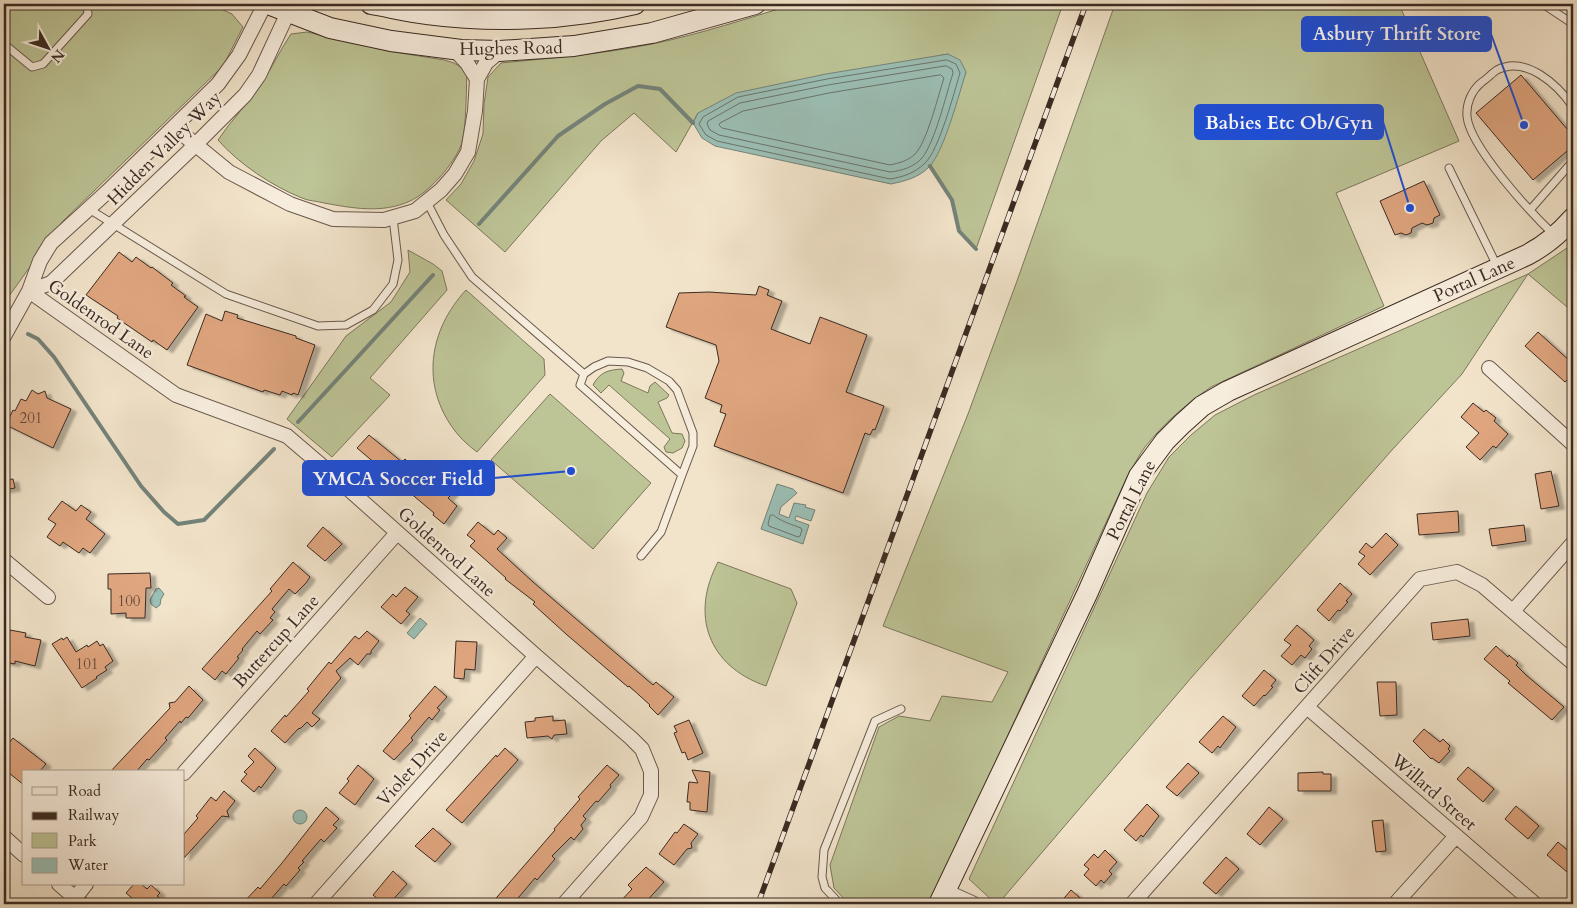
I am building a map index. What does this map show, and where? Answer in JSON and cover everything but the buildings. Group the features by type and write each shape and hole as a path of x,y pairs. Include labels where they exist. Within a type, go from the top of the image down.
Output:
{"street":[{"name":"Hughes Road","path":"266,4 290,8 330,28 391,42 454,49 500,51 574,46 652,33 755,4"},
{"name":"Hidden Valley Way","path":"4,336 29,291 40,261 51,243 224,77 239,55 266,4"},
{"name":"Hughes Road","path":"370,4 425,14 500,19 566,16 635,4"},
{"name":"Hidden Valley Way","path":"29,291 51,283 195,145 244,95 255,82 290,8"},
{"path":"454,49 467,63 477,79"},
{"path":"174,127 240,179 290,204 333,219 384,220 393,218 415,211 427,202 455,174 468,152 475,111 477,79 486,63 500,51"},
{"name":"Portal Lane","path":"942,898 1087,594 1139,476 1165,441 1202,406 1228,391 1535,251 1556,237 1573,218"},
{"name":"Goldenrod Lane","path":"29,291 176,395 287,436 336,477 396,533 632,738 642,749 651,771 651,795 641,817 564,904"},
{"path":"1489,368 1573,444"},
{"name":"Buttercup Lane","path":"185,772 396,533"},
{"path":"1513,611 1573,543"},
{"path":"4,560 48,597"},
{"name":"Clift Drive","path":"1132,904 1308,708 1420,579 1456,572 1482,585 1573,663"},
{"name":"Violet Drive","path":"316,904 536,656"},
{"name":"Willard Street","path":"1308,708 1535,904"},
{"path":"1395,904 1456,836"},
{"path":"4,838 22,852"},
{"path":"61,886 78,901 85,886"},
{"path":"942,898 974,904"}],"lane":[{"path":"4,44 32,67 43,64 88,14 86,4"},
{"path":"1543,4 1573,24"},
{"path":"1556,237 1530,210 1484,155 1469,125 1467,115 1472,94 1477,86 1497,70 1514,66 1528,68 1555,84 1573,107"},
{"path":"1530,210 1573,161"},
{"path":"1449,168 1498,268"},
{"path":"427,202 444,235 472,277 584,374"},
{"path":"88,209 226,294 318,326 346,325 373,310 393,284 398,260 393,218"},
{"path":"641,556 660,532 682,475 693,446 693,433 677,390 669,380 647,368 628,362 608,361 584,374 580,385 682,475"},
{"path":"840,904 825,888 822,877 824,850 875,721 901,709"}],"green space":[{"path":"4,4 210,4 232,14 243,27 223,66 63,221 4,303"},
{"path":"795,4 1063,4 976,249 959,231 952,200 930,166 941,145 966,72 948,54 889,65 698,113 676,152 634,113 601,141 505,252 446,200 461,184 474,161 483,134 484,104 488,77 501,63 596,53 652,44 706,31"},
{"path":"1115,4 1399,4 1459,141 1336,193 1384,306 1211,387 1159,430 1142,451 1127,477 930,904 849,904 834,888 830,865 879,727 899,716 930,721 942,696 992,702 1008,672 883,626 968,414"},
{"path":"307,32 388,51 444,60 454,63 467,71 465,124 462,143 450,164 438,179 417,197 399,205 378,209 356,208 307,200 257,174 236,158 218,140 261,84 291,34"},
{"path":"1573,244 1573,312 1528,274"},
{"path":"408,250 442,271 447,290 370,378 390,395 332,457 287,419 346,336 391,302 410,272"},
{"path":"1528,274 1462,374 1392,450 1191,678 998,904 996,904 969,879 1147,493 1169,457 1215,415 1254,395"},
{"path":"466,290 544,359 545,375 477,452 457,434 444,413 433,377 437,340 453,306"},
{"path":"622,369 624,373 621,381 648,393 650,386 655,382 669,395 658,402 672,433 682,434 685,441 682,448 673,453 666,452 664,447 670,439 609,385 601,393 593,385 605,372"},
{"path":"550,394 651,483 593,549 491,460"},
{"path":"718,562 791,589 797,603 766,686 746,677 730,666 718,652 710,636 706,619 706,601 710,582"}],"water":[{"path":"948,54 960,60 966,72 945,136 935,160 929,167 916,176 901,182 891,184 715,146 702,138 693,123 698,113 736,93 826,74"},
{"path":"777,484 793,489 797,493 781,507 779,514 789,518 794,503 806,505 805,507 815,510 811,521 796,516 795,520 809,525 803,544 761,529"},
{"path":"159,588 164,594 160,605 156,608 151,604 150,600 156,589"},
{"path":"420,618 427,624 414,639 407,633"},
{"path":"297,810 303,810 307,817 303,824 297,824 293,820 293,814"}],"waterway":[{"path":"479,224 558,136 605,104 638,86 660,89 693,123"},
{"path":"930,166 952,200 959,231 976,249"},
{"path":"298,422 433,275"},
{"path":"28,334 38,339 54,357 141,486 164,512 178,524 204,520 274,449"}],"railway":[{"path":"758,904 1086,4"}],"place":[{"name":"Asbury Thrift Store","path":"1524,125"},
{"name":"Babies Etc Ob/Gyn","path":"1410,208"},
{"name":"YMCA Soccer Field","path":"571,471"}]}
